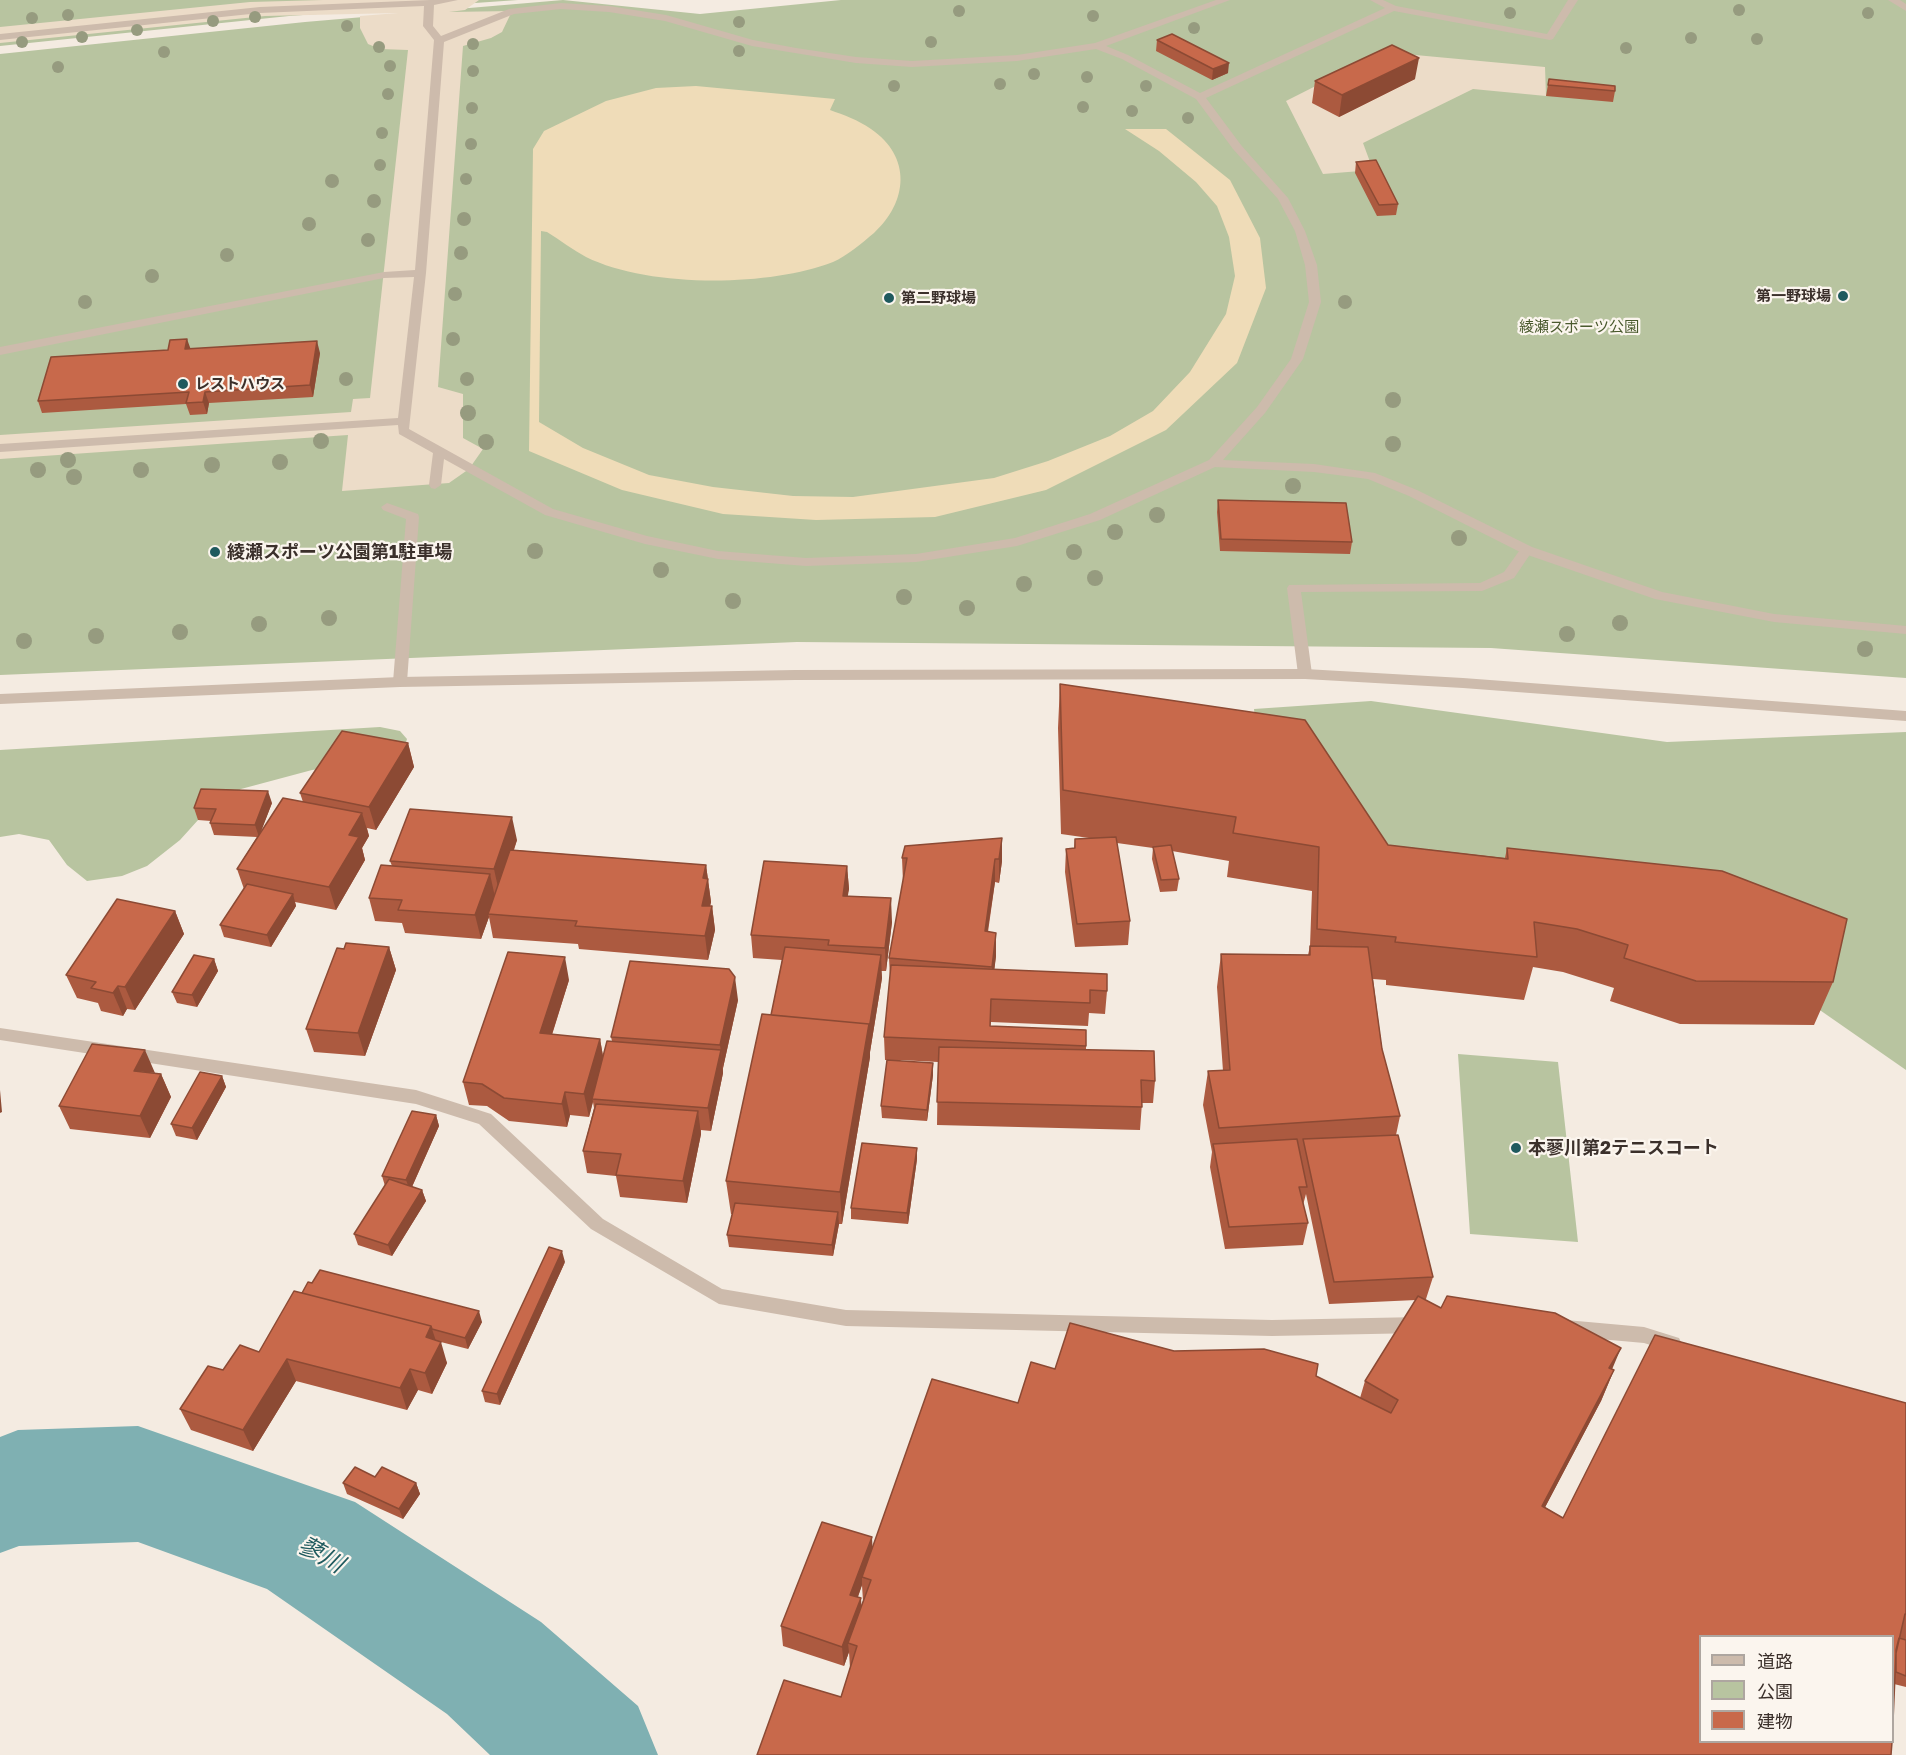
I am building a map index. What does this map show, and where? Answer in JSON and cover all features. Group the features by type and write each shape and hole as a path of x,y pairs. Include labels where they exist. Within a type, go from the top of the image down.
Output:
{"street":[{"path":"0,37 260,10 453,0"},
{"path":"439,40 512,12 561,6 609,9 666,18 752,43 856,60 924,64 1017,58 1097,46 1225,0"},
{"path":"1375,0 1393,8 1550,38 1573,0"},
{"path":"1893,0 1906,8"},
{"path":"429,3 428,26 439,40 420,273 403,430 549,512 645,540 707,553 806,562 916,558 1017,542 1095,517 1213,463 1261,410 1296,358 1316,302 1307,253 1300,231 1283,198 1237,147 1200,97 1125,57 1097,46"},
{"path":"1200,97 1393,8"},
{"path":"0,351 384,275 420,273"},
{"path":"0,448 404,421"},
{"path":"435,484 439,452"},
{"path":"1213,463 1314,468 1371,476 1413,493 1527,550 1660,596 1774,618 1906,630"},
{"path":"387,507 413,517 400,682"},
{"path":"1305,674 1294,588 1482,587 1509,575 1527,550"},
{"path":"0,699 400,682 795,675 1305,674 1906,716"},
{"path":"0,1034 417,1097 485,1119 597,1224 719,1296 846,1317 1272,1328 1433,1324"},
{"path":"1549,1326 1644,1335 1690,1349"}],"green space":[{"path":"0,0 518,0 289,16 0,46"},
{"name":"綾瀬スポーツ公園","path":"563,0 700,14 841,0 1906,0 1906,678 1491,648 797,642 0,675 0,54 305,22"},
{"path":"1371,701 1667,742 1906,732 1906,1070 1768,974 1409,894 1260,762 1254,709"},
{"path":"380,727 400,731 407,739 404,749 384,760 312,770 241,789 208,809 180,840 147,866 122,876 87,881 67,865 49,840 19,834 0,837 0,750"},
{"name":"本蓼川第2テニスコート","path":"1458,1054 1558,1062 1578,1242 1470,1234"}],"sand":[{"path":"696,86 835,99 830,110 856,120 871,129 894,153 901,180 899,194 894,208 874,233 849,253 833,262 776,276 743,280 675,279 612,267 586,257 547,232 541,231 539,422 583,448 649,475 713,487 793,496 853,497 994,478 1048,461 1110,436 1153,411 1190,372 1226,314 1235,276 1229,237 1217,206 1196,182 1159,151 1125,129 1166,129 1230,180 1260,238 1266,288 1237,363 1166,430 1046,490 935,517 816,520 723,514 622,490 529,451 533,149 544,131 606,101 656,88"}],"shaded area":[{"path":"479,0 465,10 449,12 512,11 502,32 491,38 463,46 438,387 463,394 463,438 483,449 469,469 449,483 342,491 348,435 0,459 0,435 351,412 353,399 370,398 408,50 380,49 368,44 360,28 360,16 398,13 265,16 0,43 0,27 250,2"},
{"path":"1383,52 1545,67 1546,96 1473,89 1363,143 1373,170 1323,174 1286,101"}],"building":[{"path":"1172,34 1229,63 1213,69 1157,40"},
{"path":"1392,45 1419,58 1342,95 1315,81"},
{"path":"1549,79 1615,86 1615,91 1548,85"},
{"path":"1376,160 1398,204 1379,205 1356,162"},
{"name":"レストハウス","path":"187,339 185,349 317,341 310,385 205,392 203,402 186,403 189,392 38,401 51,357 168,350 170,340"},
{"path":"1218,500 1346,503 1352,542 1221,539"},
{"path":"1060,684 1305,720 1388,845 1508,859 1507,848 1722,871 1847,919 1833,982 1696,981 1624,958 1628,945 1577,929 1534,922 1537,957 1395,942 1396,937 1317,929 1319,847 1233,833 1236,817 1063,790"},
{"path":"342,731 408,743 369,807 300,793"},
{"path":"201,789 268,791 255,825 210,823 216,809 194,808"},
{"path":"283,798 362,813 349,835 359,837 329,887 237,869"},
{"path":"410,809 512,817 494,869 390,861"},
{"path":"1116,837 1130,921 1077,924 1066,849 1075,848 1075,839"},
{"path":"1002,838 999,859 995,859 985,931 996,933 992,967 889,958 907,858 902,858 905,846"},
{"path":"1171,845 1179,879 1161,880 1153,847"},
{"path":"510,850 706,865 703,878 708,879 702,906 712,906 705,936 575,926 577,921 488,914"},
{"path":"764,861 847,866 843,896 891,898 885,948 828,945 829,940 751,935"},
{"path":"381,865 490,874 475,915 398,910 402,900 369,898"},
{"path":"247,884 293,894 267,935 220,925"},
{"path":"117,899 175,911 125,987 118,986 113,993 91,988 96,982 66,975"},
{"path":"346,943 389,947 358,1033 306,1029 337,948 344,949"},
{"path":"1310,946 1368,947 1382,1049 1400,1116 1219,1128 1208,1071 1230,1070 1221,954 1310,955"},
{"path":"785,947 881,955 869,1029 869,1024 771,1015"},
{"path":"508,952 565,957 540,1033 600,1039 584,1094 565,1092 562,1104 504,1098 482,1084 463,1082"},
{"path":"194,955 214,959 192,995 172,992"},
{"path":"630,961 729,969 735,977 720,1045 611,1037"},
{"path":"891,965 1107,974 1107,991 1090,990 1090,1003 991,999 990,1026 1086,1030 1086,1046 884,1037"},
{"path":"762,1014 869,1024 840,1192 726,1181"},
{"path":"607,1041 721,1050 708,1108 592,1099"},
{"path":"92,1044 145,1050 134,1071 161,1074 140,1116 59,1106"},
{"path":"939,1047 1154,1051 1155,1081 1141,1080 1142,1107 937,1102"},
{"path":"887,1060 933,1063 927,1110 881,1106"},
{"path":"200,1072 222,1076 192,1128 171,1124"},
{"path":"596,1104 698,1111 683,1181 616,1175 621,1154 583,1151"},
{"path":"412,1111 436,1115 406,1180 382,1176"},
{"path":"1398,1135 1433,1277 1334,1282 1303,1139"},
{"path":"1297,1139 1307,1187 1299,1187 1308,1223 1229,1227 1213,1144"},
{"path":"862,1143 917,1148 907,1213 851,1208"},
{"path":"389,1179 422,1190 388,1245 354,1234"},
{"path":"735,1203 838,1212 832,1245 727,1235"},
{"path":"549,1247 562,1251 497,1394 482,1391"},
{"path":"320,1270 479,1311 465,1338 432,1329 431,1326 302,1293 308,1282 312,1283"},
{"path":"294,1291 431,1326 426,1337 441,1342 425,1373 410,1369 400,1388 287,1359 243,1430 180,1409 208,1366 223,1370 240,1345 259,1352"},
{"path":"1418,1296 1441,1308 1447,1296 1555,1313 1621,1348 1609,1368 1614,1370 1542,1506 1563,1518 1655,1335 1906,1403 1906,1614 1896,1653 1894,1698 1894,1635 1699,1635 1699,1743 1892,1743 1891,1755 757,1755 784,1680 841,1697 857,1646 848,1643 871,1580 862,1577 932,1379 1018,1403 1031,1362 1055,1369 1070,1323 1174,1351 1264,1349 1318,1364 1316,1376 1391,1413 1398,1400 1365,1381"},
{"path":"355,1467 375,1477 382,1467 416,1483 399,1509 343,1483"},
{"path":"822,1522 872,1537 850,1595 861,1598 842,1647 781,1626"},
{"path":"1899,1638 1906,1640 1906,1676 1896,1672 1896,1650"}],"waterway":[{"name":"蓼川","path":"0,1495 18,1488 138,1484 310,1545 494,1668 589,1755"}],"place":[{"name":"第一野球場","path":"1843,296"},
{"name":"第二野球場","path":"889,298"},
{"name":"レストハウス","path":"183,384"},
{"name":"綾瀬スポーツ公園第1駐車場","path":"215,552"},
{"name":"本蓼川第2テニスコート","path":"1516,1148"}]}
